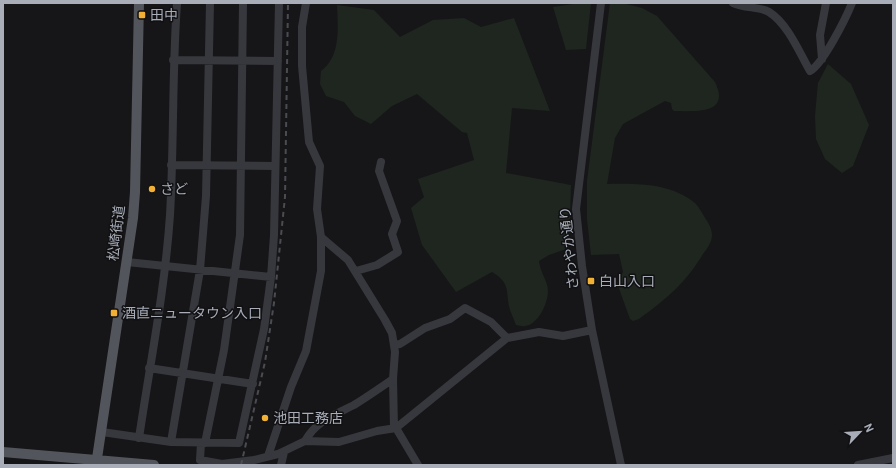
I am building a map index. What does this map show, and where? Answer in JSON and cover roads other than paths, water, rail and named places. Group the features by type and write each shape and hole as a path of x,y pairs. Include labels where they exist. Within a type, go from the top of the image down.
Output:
{"main road":[{"name":"松崎街道","path":"97,462 127,262 135,192 138,3"},
{"path":"3,452 97,462 154,465"}],"street":[{"path":"139,438 150,368 170,216 173,60 177,3"},
{"path":"171,442 184,374 200,270 206,196 210,3"},
{"path":"243,3 240,235 218,379 200,460 222,464 284,452 305,442 339,442 376,431 395,428 507,338 539,332 564,336 592,330"},
{"path":"102,432 171,442 238,443 253,384 264,329 271,277 276,166 279,3"},
{"path":"268,456 291,387 306,351 321,271 321,238 318,209 320,166 309,142 302,66 302,27 306,3"},
{"name":"さわやか通り","path":"601,3 576,209 582,266 592,330 621,465"},
{"path":"734,3 742,7 769,12 779,21 810,71 816,68 822,59 849,4"},
{"path":"822,59 820,35 826,3"},
{"path":"173,60 278,61"},
{"path":"356,271 377,265 398,252 392,234 397,221 379,171 381,162"},
{"path":"171,165 276,166"},
{"path":"321,238 342,253 356,271 392,333 394,345 393,379 395,428 418,465"},
{"path":"127,262 271,277"},
{"path":"394,345 400,344 425,328 450,319 465,308 491,322 507,338"},
{"path":"150,368 253,384"},
{"path":"305,442 314,427 323,420 355,404 393,379"},
{"path":"281,465 284,452"},
{"path":"858,465 893,458"}],"railway":[{"path":"241,465 265,362 274,303 285,197 288,3"}],"place":[{"name":"田中","path":"142,15"},
{"name":"さど","path":"152,189"},
{"name":"白山入口","path":"591,281"},
{"name":"酒直ニュータウン入口","path":"114,313"},
{"name":"池田工務店","path":"265,418"}]}
